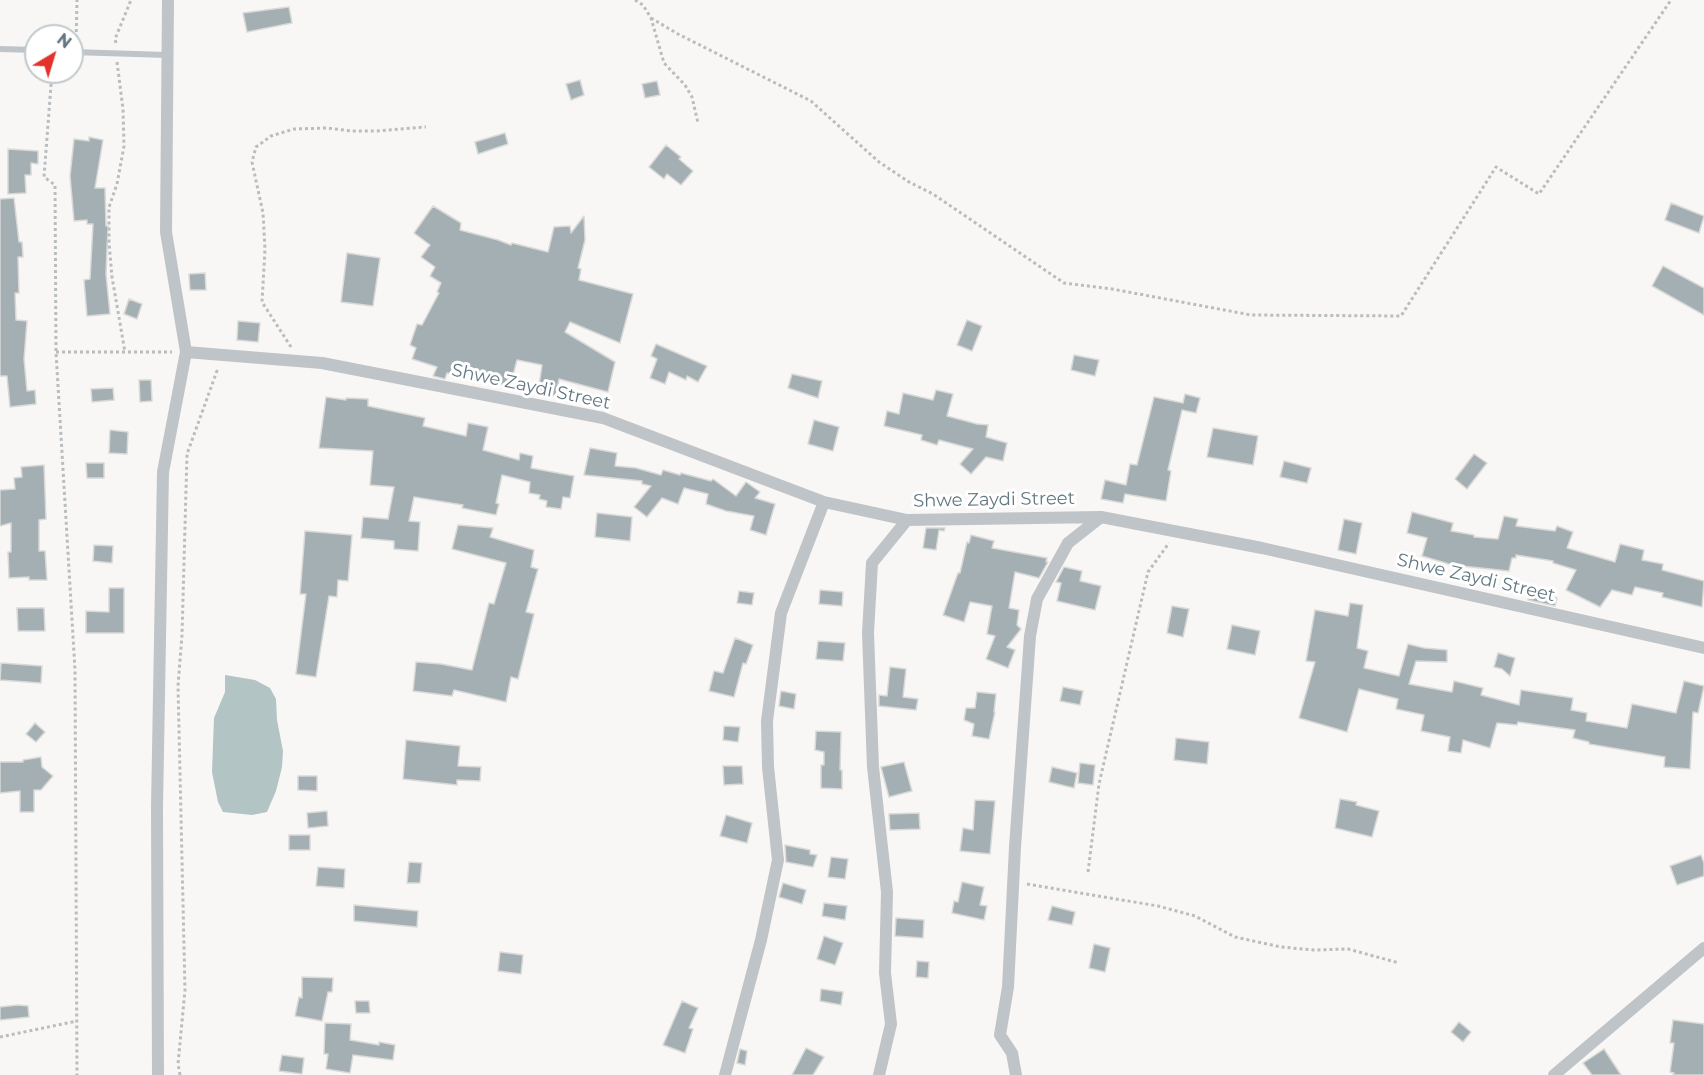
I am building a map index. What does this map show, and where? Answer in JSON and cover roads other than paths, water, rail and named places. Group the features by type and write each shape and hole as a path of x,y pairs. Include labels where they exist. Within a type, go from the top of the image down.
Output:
{"street":[{"path":"158,1075 157,807 163,472 186,352 166,232 168,0"},
{"name":"Shwe Zaydi Street","path":"186,352 322,363 603,418 824,502 908,520 1101,517 1273,551 1704,648"},
{"path":"725,1075 778,860 768,767 767,721 782,613 824,502"},
{"path":"1016,1075 1012,1053 1000,1035 1008,987 1030,636 1037,599 1068,543 1101,517"},
{"path":"879,1075 891,1024 885,973 887,892 873,767 868,633 872,563 908,520"},
{"path":"1554,1075 1704,948"}],"lane":[{"path":"0,49 24,50"},
{"path":"84,52 168,55"}]}
